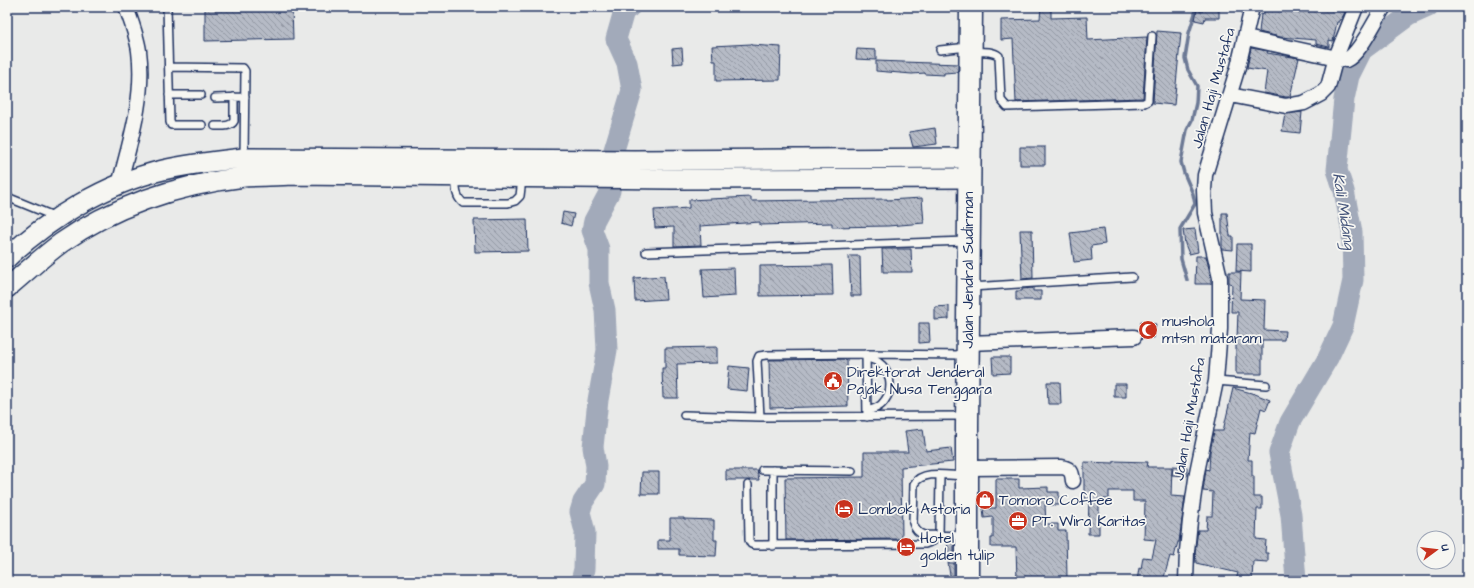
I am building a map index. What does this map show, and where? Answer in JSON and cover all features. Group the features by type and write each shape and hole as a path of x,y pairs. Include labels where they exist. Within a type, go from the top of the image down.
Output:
{"highway":[{"name":"Jalan Jendral Sudirman","path":"967,581 968,241 971,7"}],"main road":[{"path":"7,258 58,218 93,197 119,185 162,170 194,164 244,168 293,175 456,178 522,178 588,169"},
{"path":"7,288 61,243 108,215 143,200 244,168 969,168"}],"street":[{"path":"119,185 137,117 141,78 139,51 134,28 126,7"},
{"name":"Jalan Haji Mustafa","path":"1186,581 1187,551 1197,472 1216,382 1220,329 1220,278 1205,213 1204,190 1207,167 1230,95 1246,38 1252,7"},
{"path":"1230,95 1286,106 1304,103 1322,94 1328,87 1336,57 1356,7"},
{"path":"1246,38 1346,60 1353,56 1384,7"},
{"path":"968,349 1134,337"},
{"path":"967,472 1062,467 1072,472 1073,481"}],"lane":[{"path":"167,7 171,125 202,125"},
{"path":"940,50 970,49 991,52 999,56 1001,100 1007,107 1142,103 1146,102 1148,98 1152,36"},
{"path":"169,67 243,68 245,71 244,168"},
{"path":"169,95 201,95"},
{"path":"215,126 233,124 234,97"},
{"path":"215,98 245,97"},
{"path":"7,197 58,218"},
{"path":"646,252 968,241"},
{"path":"968,287 1132,277"},
{"path":"760,417 759,356 866,356 968,349"},
{"path":"866,356 867,414"},
{"path":"866,356 877,361 885,369 890,379 890,390 885,400 877,408 867,414"},
{"path":"1216,382 1266,385"},
{"path":"684,415 760,417 867,414 967,416"},
{"path":"762,470 852,471"},
{"path":"773,470 773,546"},
{"path":"967,472 922,476 917,479 914,484 913,523 915,529 924,535 968,536"},
{"path":"748,485 749,540 751,544 754,545 925,544 933,541 939,535 940,475"}],"building":[{"path":"205,7 292,7 293,39 205,41"},
{"path":"1041,7 1051,7 1051,18 1087,17 1088,40 1147,37 1143,98 1016,102 1013,39 1001,40 1001,20 1040,19"},
{"path":"1203,7 1219,7 1219,18 1205,18 1204,22 1195,20 1197,10 1202,12"},
{"path":"1264,7 1340,7 1340,11 1345,12 1341,20 1337,22 1333,41 1329,40 1329,47 1316,44 1316,40 1280,37 1259,32 1261,14 1264,15"},
{"path":"1157,31 1181,33 1174,105 1153,103"},
{"path":"751,44 781,47 780,80 716,81 716,61 713,61 712,46"},
{"path":"682,48 683,63 673,64 672,49"},
{"path":"1251,48 1268,51 1267,53 1299,58 1290,97 1264,93 1267,71 1247,68"},
{"path":"857,49 876,50 876,60 856,59"},
{"path":"876,61 958,64 958,72 944,73 944,75 876,71"},
{"path":"1302,112 1300,133 1282,131 1285,114"},
{"path":"935,128 937,144 913,147 909,132"},
{"path":"1020,147 1045,147 1045,165 1020,165"},
{"path":"751,197 751,201 887,200 922,198 924,223 888,226 832,227 832,223 760,225 760,222 700,226 701,245 674,246 674,227 655,228 654,210 689,208 689,200"},
{"path":"563,212 574,214 571,226 561,223"},
{"path":"1222,213 1227,213 1230,236 1233,236 1233,250 1222,249"},
{"path":"527,219 528,251 475,252 474,220"},
{"path":"1103,229 1105,244 1091,246 1092,260 1074,262 1070,233"},
{"path":"1195,229 1198,252 1189,254 1185,244 1183,230"},
{"path":"1020,230 1032,230 1033,278 1022,279"},
{"path":"1237,244 1251,244 1251,272 1236,271"},
{"path":"882,249 911,249 912,272 883,272"},
{"path":"849,256 860,256 861,296 851,296"},
{"path":"1196,256 1206,256 1211,277 1211,284 1195,284"},
{"path":"832,265 833,295 760,296 760,266"},
{"path":"734,268 735,296 704,298 702,269"},
{"path":"1229,272 1241,272 1240,299 1265,300 1264,330 1285,331 1284,340 1262,340 1262,374 1236,374 1238,312 1231,312 1232,284 1229,283"},
{"path":"664,276 666,299 635,301 634,278"},
{"path":"1033,288 1033,291 1041,291 1041,300 1016,300 1016,291"},
{"path":"949,306 949,319 935,320 935,307"},
{"name":"mushola mtsn mataram","path":"1141,322 1156,324 1154,338 1142,336 1140,331"},
{"path":"919,323 929,323 930,342 919,343"},
{"path":"717,347 717,363 677,364 678,398 663,398 662,368 665,368 665,348"},
{"path":"992,357 1010,357 1010,373 993,374"},
{"path":"847,359 848,406 770,408 769,360"},
{"path":"729,366 749,368 747,391 727,389"},
{"path":"1047,382 1060,382 1061,404 1048,404"},
{"path":"1114,384 1126,384 1126,397 1114,397"},
{"path":"1233,388 1270,400 1266,410 1261,408 1255,433 1250,432 1248,460 1252,460 1254,497 1262,497 1262,509 1257,509 1256,539 1266,540 1265,553 1268,553 1268,562 1253,561 1252,581 1236,580 1238,573 1196,563 1195,552 1198,530 1206,530 1207,516 1212,516 1213,492 1203,491 1206,469 1209,470 1210,452 1214,431 1223,431"},
{"name":"Lombok Astoria","path":"923,429 926,451 951,448 953,462 901,467 902,539 786,540 785,478 864,477 864,452 908,452 905,431"},
{"path":"1114,461 1148,462 1147,467 1172,467 1171,496 1185,497 1179,542 1174,557 1170,556 1163,581 1137,581 1139,568 1141,569 1143,557 1152,558 1156,540 1144,539 1145,501 1133,501 1133,491 1109,491 1109,499 1099,499 1099,534 1088,534 1089,499 1084,498 1084,462 1114,463"},
{"path":"1173,466 1187,467 1187,476 1172,475"},
{"path":"726,470 757,470 759,480 726,480"},
{"path":"642,472 659,472 659,494 641,494"},
{"path":"996,479 1019,479 1019,488 1048,487 1048,492 1059,492 1059,505 1045,505 1046,524 1058,524 1058,531 1066,531 1067,578 1017,581 1016,547 991,547 991,538 993,538 993,517 984,518 983,508 996,508"},
{"path":"670,518 714,520 714,540 717,540 716,556 679,555 679,549 658,549 658,540 670,540"},
{"path":"954,541 954,559 950,560 947,542"},
{"path":"948,563 954,563 954,581 951,581"}],"waterway":[{"path":"581,581 584,569 585,532 580,512 583,502 595,484 596,466 593,447 598,400 607,350 605,310 599,283 599,249 592,230 594,221 610,191 614,150 632,90 627,63 616,39 624,11 630,7"},
{"path":"1187,280 1181,259 1180,229 1195,204 1193,194 1181,162 1187,130 1192,120 1196,103 1197,86 1188,70 1185,58 1189,33 1197,7"},
{"name":"Kali Midang","path":"1296,581 1291,515 1279,453 1290,422 1328,358 1343,326 1353,280 1352,232 1344,191 1337,170 1344,99 1349,76 1362,50 1408,16 1428,7"}],"place":[{"name":"mushola mtsn mataram","path":"1148,330"},
{"name":"Direktorat Jenderal Pajak Nusa Tenggara","path":"833,381"},
{"name":"Tomoro Coffee","path":"985,500"},
{"name":"Lombok Astoria","path":"844,509"},
{"name":"PT. Wira Karitas","path":"1018,521"},
{"name":"Hotel golden tulip","path":"906,547"}]}
